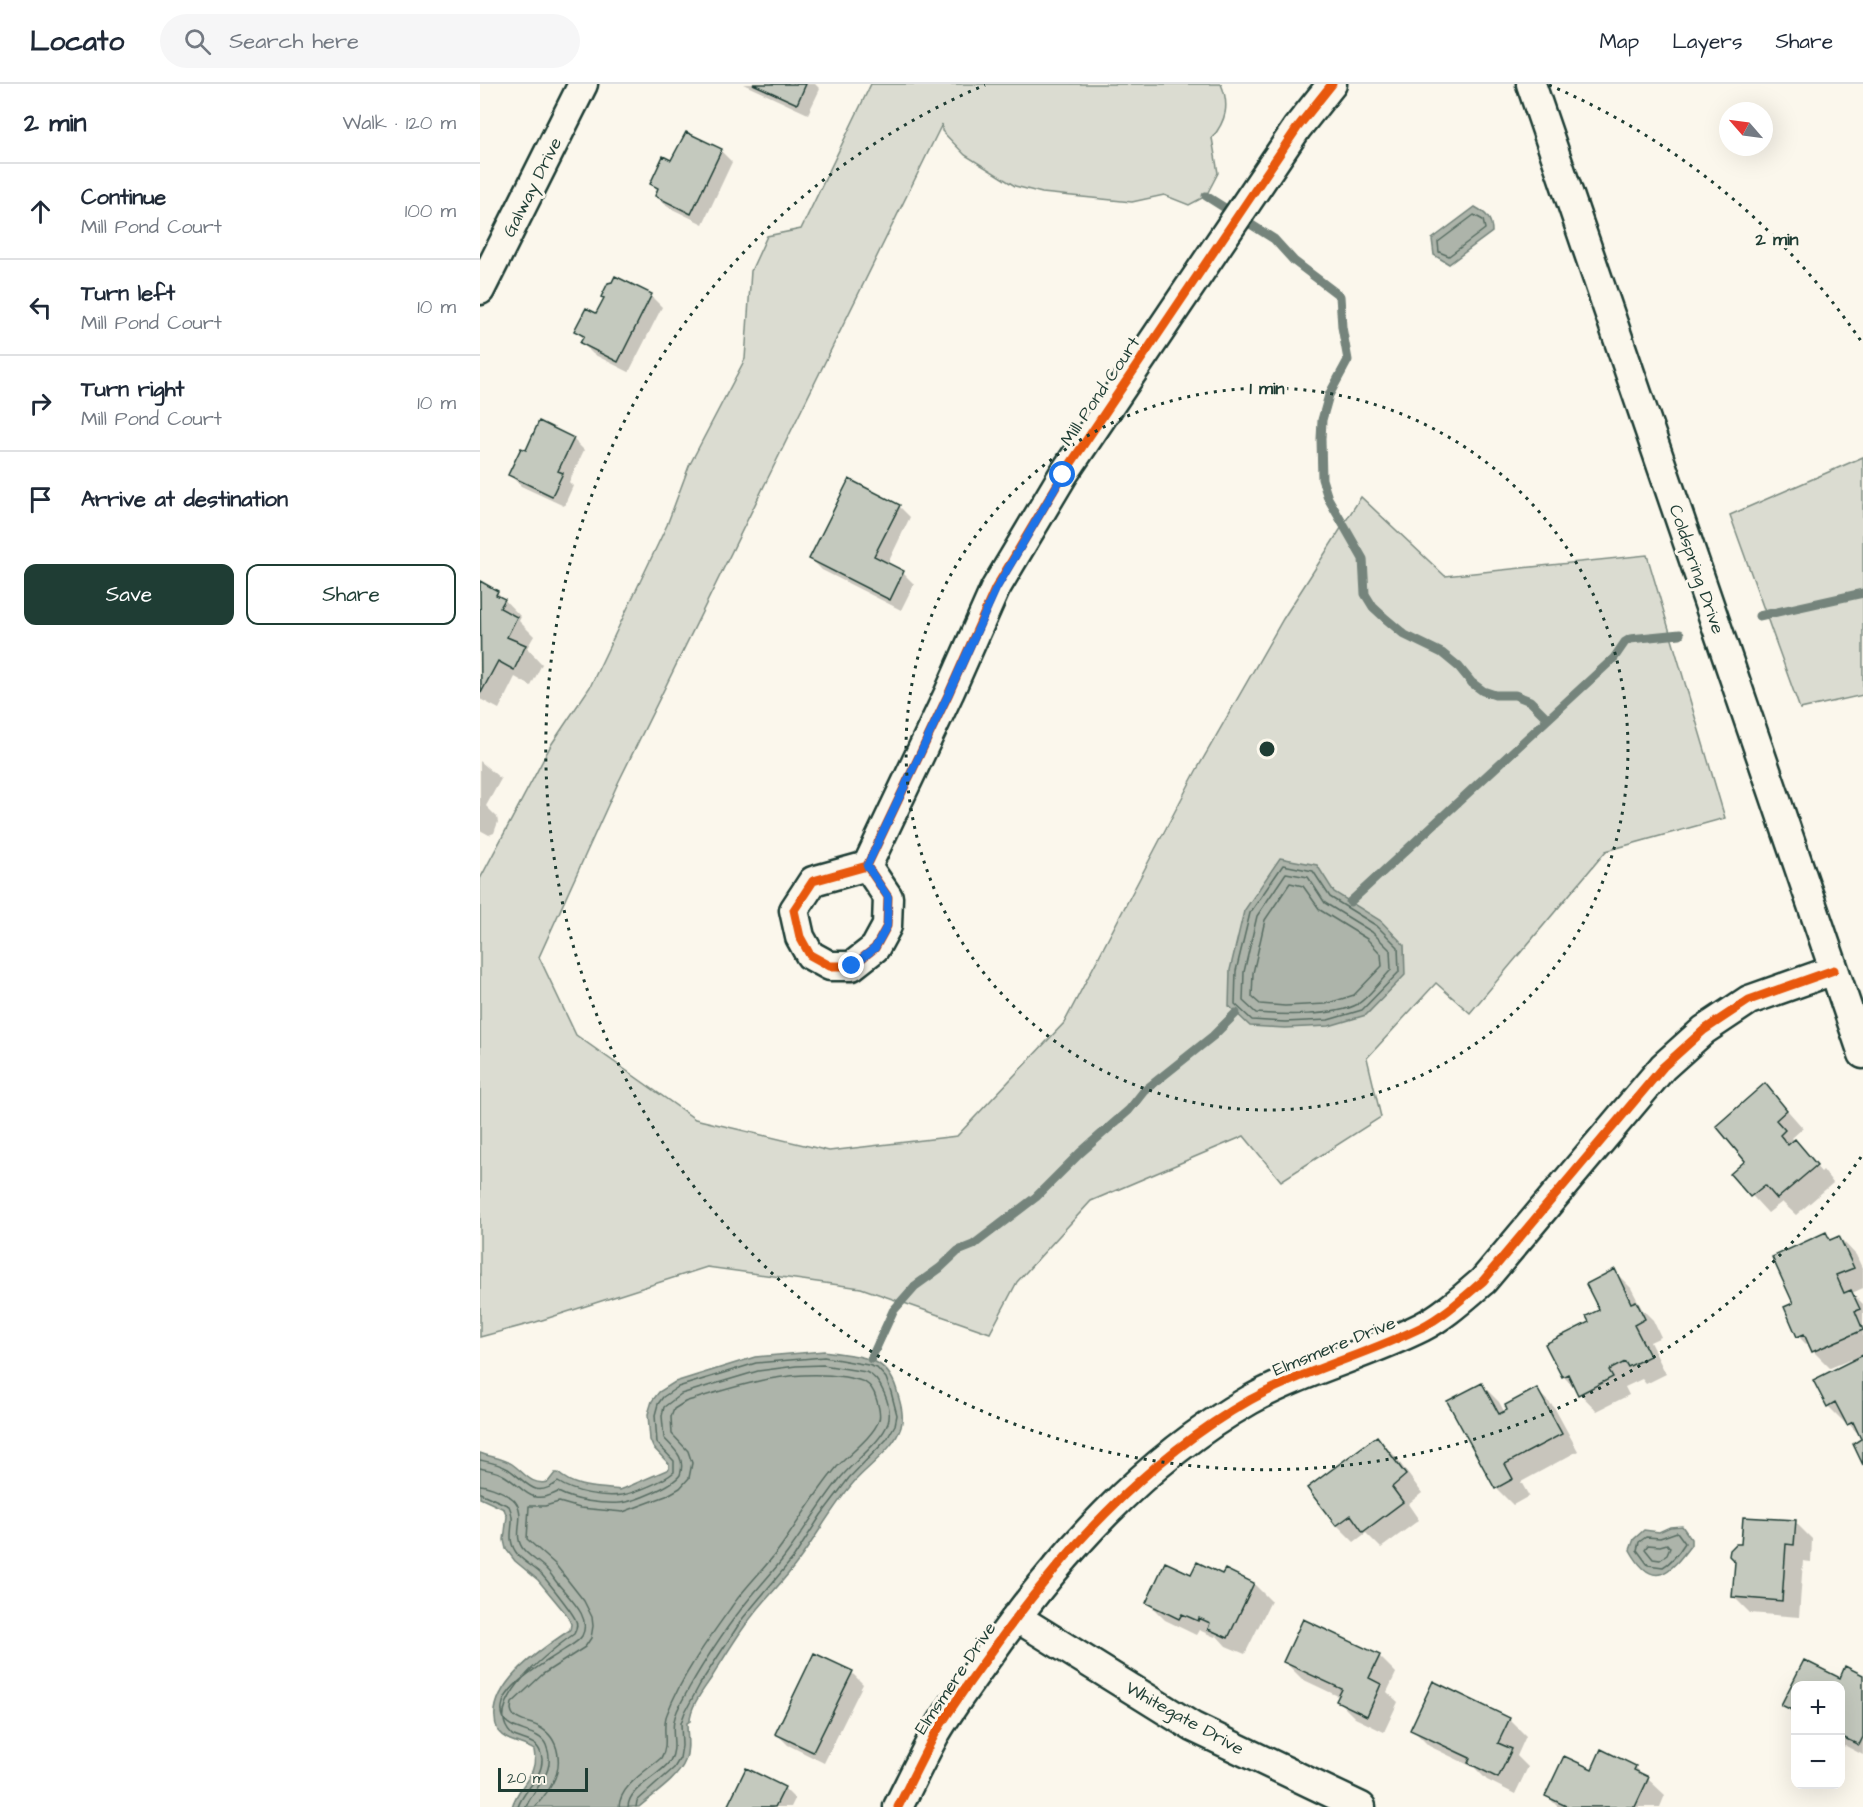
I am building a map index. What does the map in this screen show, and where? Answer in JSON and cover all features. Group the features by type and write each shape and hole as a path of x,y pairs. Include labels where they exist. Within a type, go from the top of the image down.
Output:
{"street":[{"name":"Galway Drive","path":"480,290 583,84"},
{"name":"Mill Pond Court","path":"867,866 1001,580 1070,465 1297,128 1332,84"},
{"name":"Coldspring Drive","path":"1531,84 1863,1054"},
{"name":"Elmsmere Drive","path":"898,1807 936,1733 1016,1617 1060,1562 1100,1518 1143,1478 1180,1448 1249,1401 1280,1384 1423,1327 1449,1310 1483,1281 1663,1067 1704,1030 1749,1000 1834,970"},
{"name":"Whitegate Drive","path":"1016,1617 1193,1727 1360,1807"}],"shaded area":[{"path":"871,84 1221,84 1226,106 1225,112 1221,125 1212,138 1218,173 1206,196 1189,205 1164,195 1132,202 1042,193 1015,186 965,155 942,131 942,124 618,783 539,957 576,1035 695,1119 829,1151 957,1136 1064,1023 1196,771 1283,619 1361,497 1445,576 1647,555 1725,818 1606,851 1470,1013 1436,983 1367,1058 1381,1117 1281,1181 1244,1136 1091,1201 1017,1282 990,1333 861,1288 707,1267 536,1322 480,1337 480,879 551,745 590,687 667,525 689,466 745,359 751,271 767,236 801,229"},
{"path":"1863,457 1863,695 1800,709 1730,515"}],"water":[{"path":"1475,207 1488,217 1492,232 1449,264 1434,255 1432,239"},
{"path":"1280,858 1317,865 1334,892 1381,921 1404,945 1405,975 1366,1015 1329,1026 1285,1028 1250,1026 1229,1006 1230,970 1244,911"},
{"path":"824,1351 871,1360 888,1372 894,1382 900,1403 901,1427 887,1450 846,1491 799,1560 735,1640 692,1709 690,1721 687,1723 687,1752 682,1768 639,1807 512,1807 534,1767 534,1750 506,1738 498,1731 495,1715 498,1700 516,1672 570,1630 571,1624 567,1615 538,1580 515,1561 506,1549 504,1540 507,1516 504,1509 480,1498 480,1453 508,1462 528,1478 537,1482 548,1482 555,1473 558,1473 579,1485 620,1490 669,1469 669,1464 653,1447 650,1440 648,1414 652,1401 659,1392 675,1382 755,1357"},
{"path":"1682,1526 1691,1539 1691,1545 1676,1564 1661,1574 1646,1571 1630,1550 1634,1539 1644,1530 1659,1532 1670,1527"}],"building":[{"path":"753,84 806,84 797,104"},
{"path":"686,132 722,149 691,214 655,196 658,188 650,184 663,156 671,160"},
{"path":"615,276 652,294 618,362 580,343 584,336 574,331 586,308 596,313 604,298 601,297 608,283 612,282"},
{"path":"539,421 574,438 558,471 563,473 552,496 508,475 521,448 526,450"},
{"path":"849,479 900,505 874,556 904,571 890,600 809,559"},
{"path":"480,581 498,591 496,595 505,599 500,608 517,617 507,637 526,645 514,670 498,661 481,693"},
{"path":"1765,1083 1787,1110 1776,1120 1785,1130 1780,1135 1788,1145 1795,1139 1817,1165 1777,1199 1765,1185 1750,1197 1730,1174 1745,1161 1716,1126"},
{"path":"1826,1232 1830,1240 1839,1236 1854,1268 1836,1275 1844,1293 1851,1290 1860,1309 1855,1311 1863,1330 1812,1352 1804,1334 1797,1337 1784,1307 1793,1303 1772,1257"},
{"path":"1615,1269 1631,1303 1636,1301 1645,1319 1634,1325 1650,1356 1628,1367 1625,1362 1609,1370 1613,1377 1578,1395 1568,1374 1562,1377 1545,1344 1589,1322 1586,1316 1599,1310 1586,1284"},
{"path":"1863,1355 1863,1465 1853,1444 1861,1439 1853,1422 1847,1425 1835,1402 1827,1407 1813,1380"},
{"path":"1482,1383 1499,1414 1507,1410 1505,1405 1537,1388 1562,1434 1505,1464 1513,1479 1495,1489 1447,1401"},
{"path":"1377,1436 1406,1475 1392,1487 1403,1502 1363,1532 1351,1515 1336,1526 1307,1488"},
{"path":"1743,1517 1796,1520 1794,1545 1786,1544 1782,1601 1732,1597 1735,1562 1729,1556 1730,1550 1736,1544 1741,1544"},
{"path":"1165,1562 1191,1574 1197,1562 1222,1574 1225,1569 1254,1583 1228,1638 1208,1629 1210,1623 1199,1618 1198,1621 1182,1614 1179,1619 1146,1603"},
{"path":"1303,1619 1380,1655 1369,1678 1381,1684 1367,1716 1336,1701 1342,1689 1283,1662"},
{"path":"814,1653 853,1671 813,1752 775,1734"},
{"path":"1804,1660 1840,1678 1845,1666 1863,1675 1863,1737 1859,1745 1845,1738 1845,1681 1793,1681"},
{"path":"1433,1681 1510,1718 1498,1743 1512,1749 1498,1778 1468,1763 1470,1758 1410,1730"},
{"path":"1791,1685 1791,1710 1781,1705"},
{"path":"1601,1749 1636,1766 1634,1770 1649,1777 1635,1807 1568,1807 1545,1796 1564,1756 1592,1769"},
{"path":"746,1768 785,1787 775,1807 727,1807"}],"waterway":[{"path":"1206,196 1274,239 1294,261 1340,296 1342,327 1348,360 1329,395 1322,420 1322,479 1328,498 1363,559 1365,594 1373,607 1405,635 1442,653 1483,691 1495,695 1515,695 1530,701 1548,719"},
{"path":"1759,616 1863,593"},
{"path":"1350,902 1614,658 1625,642 1630,639 1680,634"},
{"path":"871,1359 893,1311 915,1286 940,1268 958,1251 973,1245 1036,1197 1080,1153 1129,1110 1144,1091 1213,1036 1236,1013"}],"cycle path":[{"path":"867,866 888,897 887,926 875,948 852,966 830,966 810,955 800,937 794,910 813,881 867,866 949,693 995,589 1063,475 1297,128 1332,84"},
{"path":"898,1807 941,1724 1016,1618 1074,1547 1139,1481 1211,1424 1250,1400 1292,1380 1401,1337 1430,1323 1446,1312 1483,1281 1663,1067 1704,1030 1749,1000 1834,970"}],"route":[{"path":"852,966 875,948 887,926 888,897 867,866 996,589 1063,475"}]}
